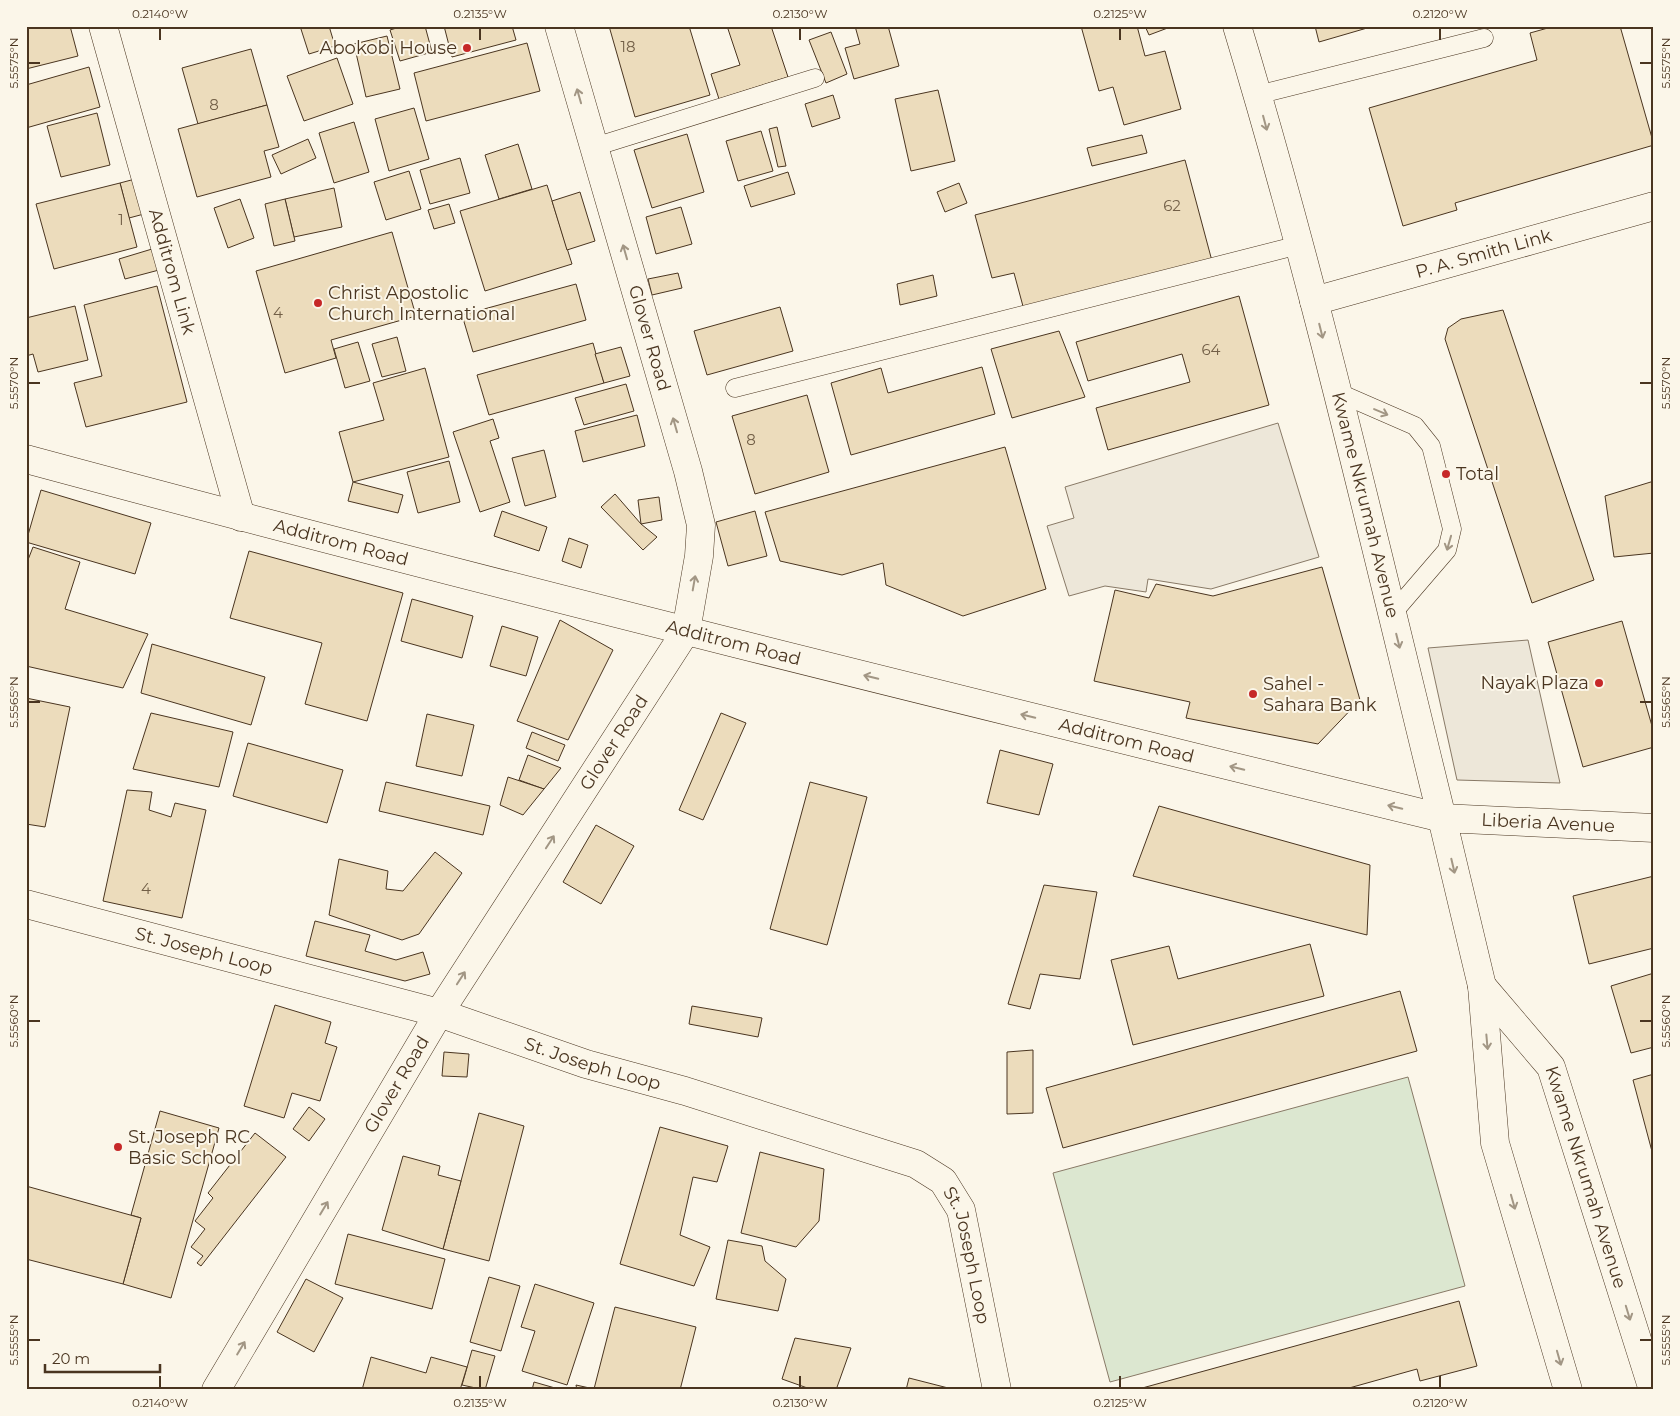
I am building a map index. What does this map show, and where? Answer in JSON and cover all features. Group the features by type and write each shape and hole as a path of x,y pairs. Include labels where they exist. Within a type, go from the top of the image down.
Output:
{"street":[{"name":"Additrom Link","path":"103,26 241,517"},
{"name":"Glover Road","path":"216,1390 439,1013 686,632 699,556 701,525 688,471 559,26"},
{"name":"Kwame Nkrumah Avenue","path":"1236,26 1314,302 1442,818 1482,986 1495,1143 1568,1390"},
{"name":"P. A. Smith Link","path":"1314,302 1654,206"},
{"name":"Additrom Road","path":"26,459 241,517 686,632 1442,818"},
{"name":"Liberia Avenue","path":"1442,818 1654,828"},
{"name":"St. Joseph Loop","path":"26,904 439,1013 586,1064 685,1091 916,1164 943,1181 961,1210 997,1390"},
{"name":"Kwame Nkrumah Avenue","path":"1482,986 1551,1067 1653,1390"}],"lane":[{"path":"1257,95 1484,38"},
{"path":"594,147 815,78"},
{"path":"735,388 1299,245"},
{"path":"1336,392 1415,426 1430,446 1452,529 1447,550 1392,614"}],"green space":[{"path":"1408,1077 1465,1286 1110,1382 1053,1173"}],"shaded area":[{"path":"1278,423 1319,557 1211,589 1148,579 1146,592 1105,586 1069,596 1047,526 1074,518 1065,487"},
{"path":"1528,640 1560,783 1457,780 1428,648"}],"building":[{"path":"26,26 70,26 78,56 26,69"},
{"path":"300,26 329,26 335,46 309,54"},
{"path":"403,26 425,26 432,52 400,61 390,30"},
{"name":"Abokobi House","path":"444,26 512,26 516,40 452,57"},
{"path":"609,26 689,26 710,95 635,117"},
{"path":"727,26 771,26 788,77 719,99 711,74 740,65"},
{"path":"855,26 888,26 899,66 854,79 845,48 860,44"},
{"path":"1081,26 1137,26 1145,56 1165,51 1181,109 1124,125 1113,87 1099,91"},
{"path":"1145,26 1173,26 1149,35"},
{"path":"1315,26 1374,26 1319,42"},
{"path":"1555,26 1620,26 1654,145 1455,203 1457,210 1403,226 1369,108 1537,60 1530,33"},
{"path":"831,32 847,74 826,83 809,40"},
{"path":"387,36 400,89 366,97 354,44"},
{"path":"527,43 540,91 426,121 414,73"},
{"path":"251,49 267,105 198,124 182,68"},
{"path":"337,58 353,104 304,121 287,76"},
{"path":"89,67 100,107 26,128 26,85"},
{"path":"938,90 955,161 911,171 895,99"},
{"path":"833,95 840,118 812,127 805,104"},
{"path":"267,105 279,147 264,151 271,177 197,197 178,129"},
{"path":"414,108 429,159 389,171 375,119"},
{"path":"97,113 110,165 61,177 47,126"},
{"path":"354,122 369,172 334,183 319,133"},
{"path":"777,127 786,166 778,167 769,129"},
{"path":"761,131 773,171 738,181 726,141"},
{"path":"687,134 704,192 652,208 634,150"},
{"path":"1142,135 1147,153 1092,166 1087,148"},
{"path":"308,139 316,158 281,174 272,155"},
{"path":"518,144 532,189 499,199 485,155"},
{"path":"460,158 470,193 430,204 420,170"},
{"path":"1185,160 1212,261 1024,310 1014,273 992,278 975,215"},
{"path":"409,171 421,209 386,220 374,182"},
{"path":"788,172 795,194 751,207 744,186"},
{"path":"135,179 144,214 129,218 120,183"},
{"path":"120,183 137,247 54,269 36,204"},
{"path":"959,183 967,203 945,212 937,192"},
{"path":"547,185 572,264 485,291 460,211"},
{"path":"334,188 342,227 294,237 285,199"},
{"path":"580,192 595,241 567,250 552,201"},
{"path":"240,199 254,238 228,248 214,208"},
{"path":"285,199 295,241 274,246 265,204"},
{"path":"449,204 455,223 434,229 428,210"},
{"path":"681,207 692,244 656,254 646,217"},
{"path":"392,232 416,316 331,340 336,358 285,373 256,271"},
{"path":"152,249 159,270 125,279 119,259"},
{"path":"678,273 682,288 652,295 648,279"},
{"path":"933,275 937,296 900,305 897,284"},
{"path":"576,284 586,320 473,352 462,315"},
{"path":"157,286 187,402 86,427 74,383 102,376 84,305"},
{"path":"1239,296 1269,405 1108,450 1096,408 1190,382 1182,354 1088,381 1076,342"},
{"path":"75,306 88,360 38,372 33,354 26,356 26,318"},
{"path":"780,307 793,351 707,375 694,331"},
{"path":"1503,310 1594,580 1532,603 1445,339 1448,328 1461,319"},
{"path":"1059,331 1085,397 1012,418 991,349"},
{"path":"397,337 406,371 382,377 372,344"},
{"path":"358,342 370,381 345,388 334,349"},
{"path":"593,343 604,383 489,415 477,375"},
{"path":"621,347 630,376 604,383 595,354"},
{"path":"982,367 995,414 851,455 831,383 881,368 888,393"},
{"path":"425,368 449,457 353,482 339,432 384,420 373,383"},
{"path":"626,384 634,411 584,425 575,398"},
{"path":"807,395 829,472 755,494 732,416"},
{"path":"637,415 645,446 583,462 575,431"},
{"path":"493,419 499,438 490,441 510,502 480,512 453,432"},
{"path":"1005,447 1046,589 963,616 886,585 883,563 842,575 780,561 765,512"},
{"path":"544,450 556,497 525,506 512,458"},
{"path":"449,461 460,502 418,513 407,472"},
{"path":"1654,481 1654,553 1614,557 1605,496"},
{"path":"353,482 403,495 398,513 348,501"},
{"path":"41,490 151,523 135,574 26,542"},
{"path":"615,494 641,524 657,537 643,550 601,507"},
{"path":"659,497 662,520 641,524 638,500"},
{"path":"502,511 547,527 539,551 494,536"},
{"path":"755,511 767,556 728,566 716,522"},
{"path":"569,538 588,545 581,568 562,561"},
{"path":"33,547 80,562 65,609 148,634 123,688 26,666 26,565"},
{"path":"249,551 403,593 367,721 305,704 322,643 230,618"},
{"path":"1322,567 1360,700 1318,744 1186,718 1190,702 1094,681 1115,590 1149,598 1156,584 1213,596"},
{"path":"412,599 473,616 462,658 401,641"},
{"path":"560,620 613,650 568,740 517,721"},
{"name":"Nayak Plaza","path":"1622,621 1654,733 1654,747 1583,767 1548,642"},
{"path":"502,626 538,637 526,676 490,666"},
{"path":"152,644 265,677 251,725 141,693"},
{"path":"26,698 70,707 45,827 26,824"},
{"path":"151,713 233,732 219,787 133,769"},
{"path":"721,713 746,723 703,820 679,810"},
{"path":"427,714 474,725 462,776 416,766"},
{"path":"532,732 565,745 558,761 526,748"},
{"path":"248,743 343,770 327,823 233,796"},
{"path":"1000,750 1053,764 1039,815 987,803"},
{"path":"528,755 561,768 544,789 519,780"},
{"path":"508,777 544,789 523,815 500,805"},
{"path":"386,782 490,806 483,835 379,811"},
{"path":"810,782 867,797 827,945 770,929"},
{"path":"127,790 152,792 149,810 171,817 175,803 206,810 182,918 103,901"},
{"path":"1159,806 1370,865 1367,935 1133,876"},
{"path":"596,825 634,846 601,904 563,882"},
{"path":"435,852 462,873 419,934 402,940 329,915 339,859 388,871 386,889 403,891"},
{"path":"1654,876 1654,948 1589,964 1573,896"},
{"path":"1044,885 1097,892 1080,979 1040,974 1030,1009 1008,1004"},
{"path":"315,921 370,935 365,951 396,960 423,952 430,974 405,981 306,956"},
{"path":"1310,944 1324,996 1133,1045 1111,960 1169,946 1178,979"},
{"path":"1654,973 1654,1047 1631,1053 1611,986"},
{"path":"1400,991 1417,1051 1063,1148 1046,1088"},
{"path":"275,1005 331,1022 325,1043 337,1047 320,1101 292,1093 284,1118 244,1106"},
{"path":"692,1006 762,1018 758,1037 689,1024"},
{"path":"1033,1050 1033,1113 1007,1114 1007,1052"},
{"path":"444,1052 469,1054 467,1077 442,1076"},
{"path":"1654,1074 1654,1159 1633,1080"},
{"path":"309,1107 325,1119 309,1141 293,1129"},
{"path":"160,1111 219,1128 171,1298 123,1284 141,1218 131,1215"},
{"path":"479,1113 524,1126 489,1261 443,1249"},
{"path":"660,1127 728,1146 717,1182 693,1177 680,1235 710,1247 694,1286 620,1264"},
{"path":"255,1133 286,1157 201,1266 197,1263 203,1256 191,1247 205,1229 195,1221 213,1198 208,1193"},
{"path":"760,1152 824,1169 819,1221 796,1247 741,1233"},
{"path":"403,1156 440,1166 438,1175 461,1181 443,1249 382,1230"},
{"path":"26,1186 141,1218 123,1284 26,1259"},
{"path":"348,1234 445,1259 432,1309 335,1284"},
{"path":"728,1240 762,1246 765,1261 786,1279 778,1311 716,1299"},
{"path":"489,1277 520,1286 501,1351 470,1342"},
{"path":"306,1279 343,1298 314,1352 277,1332"},
{"path":"535,1284 594,1303 567,1385 522,1371 535,1331 521,1327"},
{"path":"1459,1301 1477,1366 1420,1381 1417,1369 1342,1390 1135,1390"},
{"path":"615,1307 696,1327 680,1390 577,1390 576,1385 594,1389"},
{"path":"795,1338 851,1348 836,1390 813,1390 782,1379"},
{"path":"472,1350 495,1356 485,1390 462,1385"},
{"path":"371,1357 426,1373 431,1357 467,1367 460,1390 362,1390"},
{"path":"909,1378 956,1390 906,1390"},
{"path":"534,1382 562,1390 532,1390"}],"place":[{"name":"Abokobi House","path":"467,48"},
{"name":"Christ Apostolic Church International","path":"318,303"},
{"name":"Total","path":"1446,474"},
{"name":"Nayak Plaza","path":"1599,683"},
{"name":"Sahel - Sahara Bank","path":"1253,694"},
{"name":"St. Joseph RC Basic School","path":"118,1147"}]}
